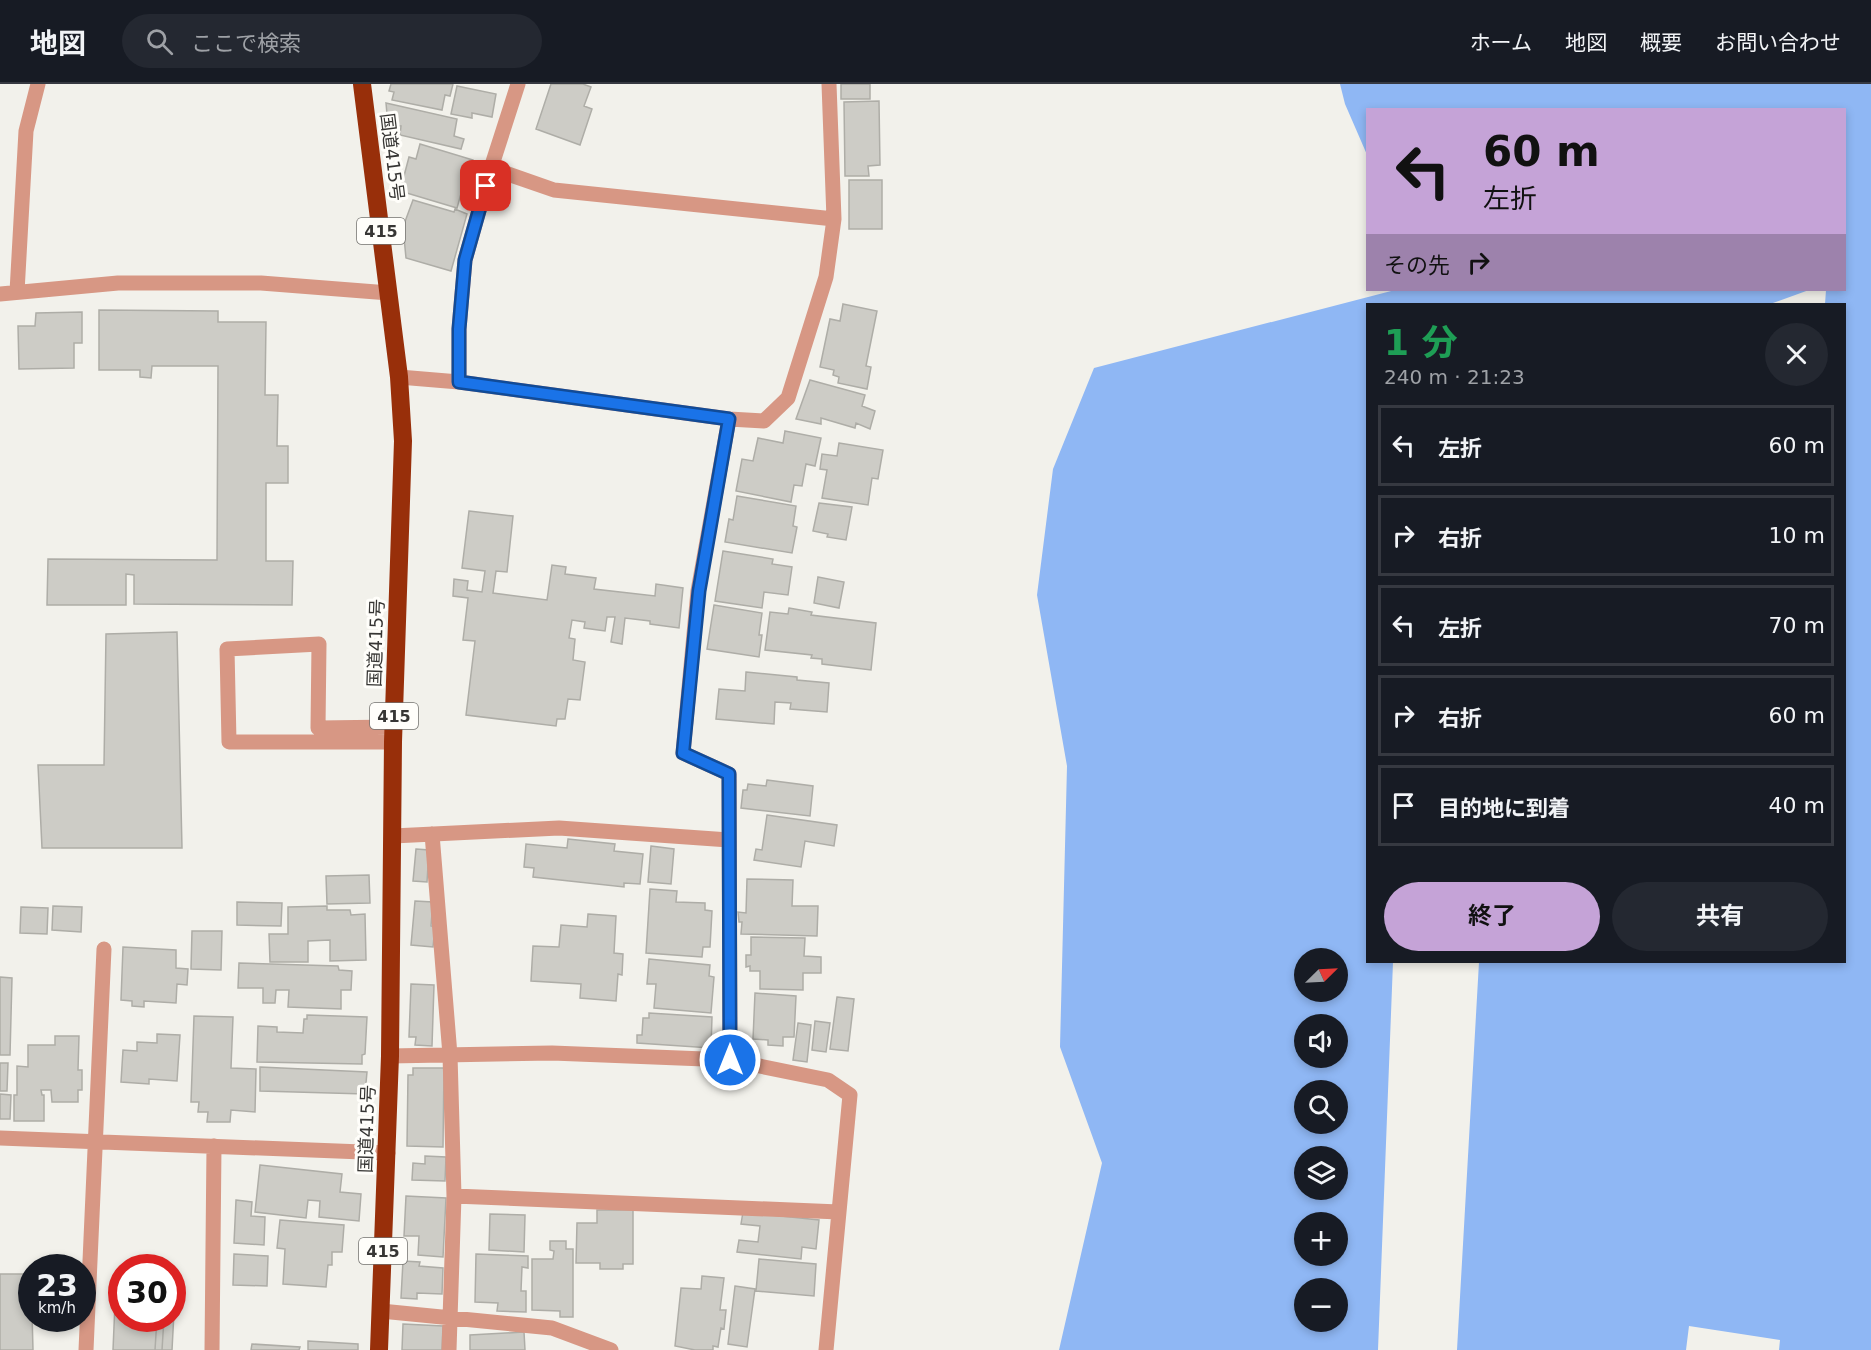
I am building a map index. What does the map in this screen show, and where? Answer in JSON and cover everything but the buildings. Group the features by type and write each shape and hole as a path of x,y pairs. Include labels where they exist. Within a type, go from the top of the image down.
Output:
{"highway":[{"name":"国道415号","path":"362,84 399,377 403,441 394,735 390,1056 379,1350"}],"street":[{"path":"17,292 26,131 38,84"},
{"path":"459,382 459,329 465,260 518,84"},
{"path":"399,377 459,382 729,419 764,421 788,398 826,277 834,219 829,84"},
{"path":"491,168 555,190 834,219"},
{"path":"0,294 118,283 261,283 389,293"},
{"path":"729,419 699,591 683,753 729,774 730,1060"},
{"path":"319,644 318,728 394,735 229,742 227,648 319,644"},
{"path":"393,836 559,828 729,840"},
{"path":"432,834 450,1055 454,1196 449,1350"},
{"path":"86,1350 104,949"},
{"path":"390,1056 552,1053 730,1060 828,1080 850,1095 826,1350"},
{"path":"0,1138 387,1153"},
{"path":"212,1350 214,1146"},
{"path":"454,1196 839,1212"},
{"path":"381,1311 552,1328 611,1350"}],"water":[{"path":"1340,84 1871,84 1871,1350 1059,1350 1102,1163 1060,1047 1067,766 1037,595 1053,469 1094,368 1391,291 1846,291 1846,108 1366,108 1366,152 1345,104"}],"pier":[{"path":"1806,291 1826,291 1825,303 1773,303"},
{"path":"1393,963 1479,963 1457,1350 1378,1350"},
{"path":"1689,1326 1780,1340 1779,1350 1686,1350"}],"route":[{"path":"486,186 465,260 459,329 459,382 729,419 699,591 683,753 729,774 730,1060"}]}
